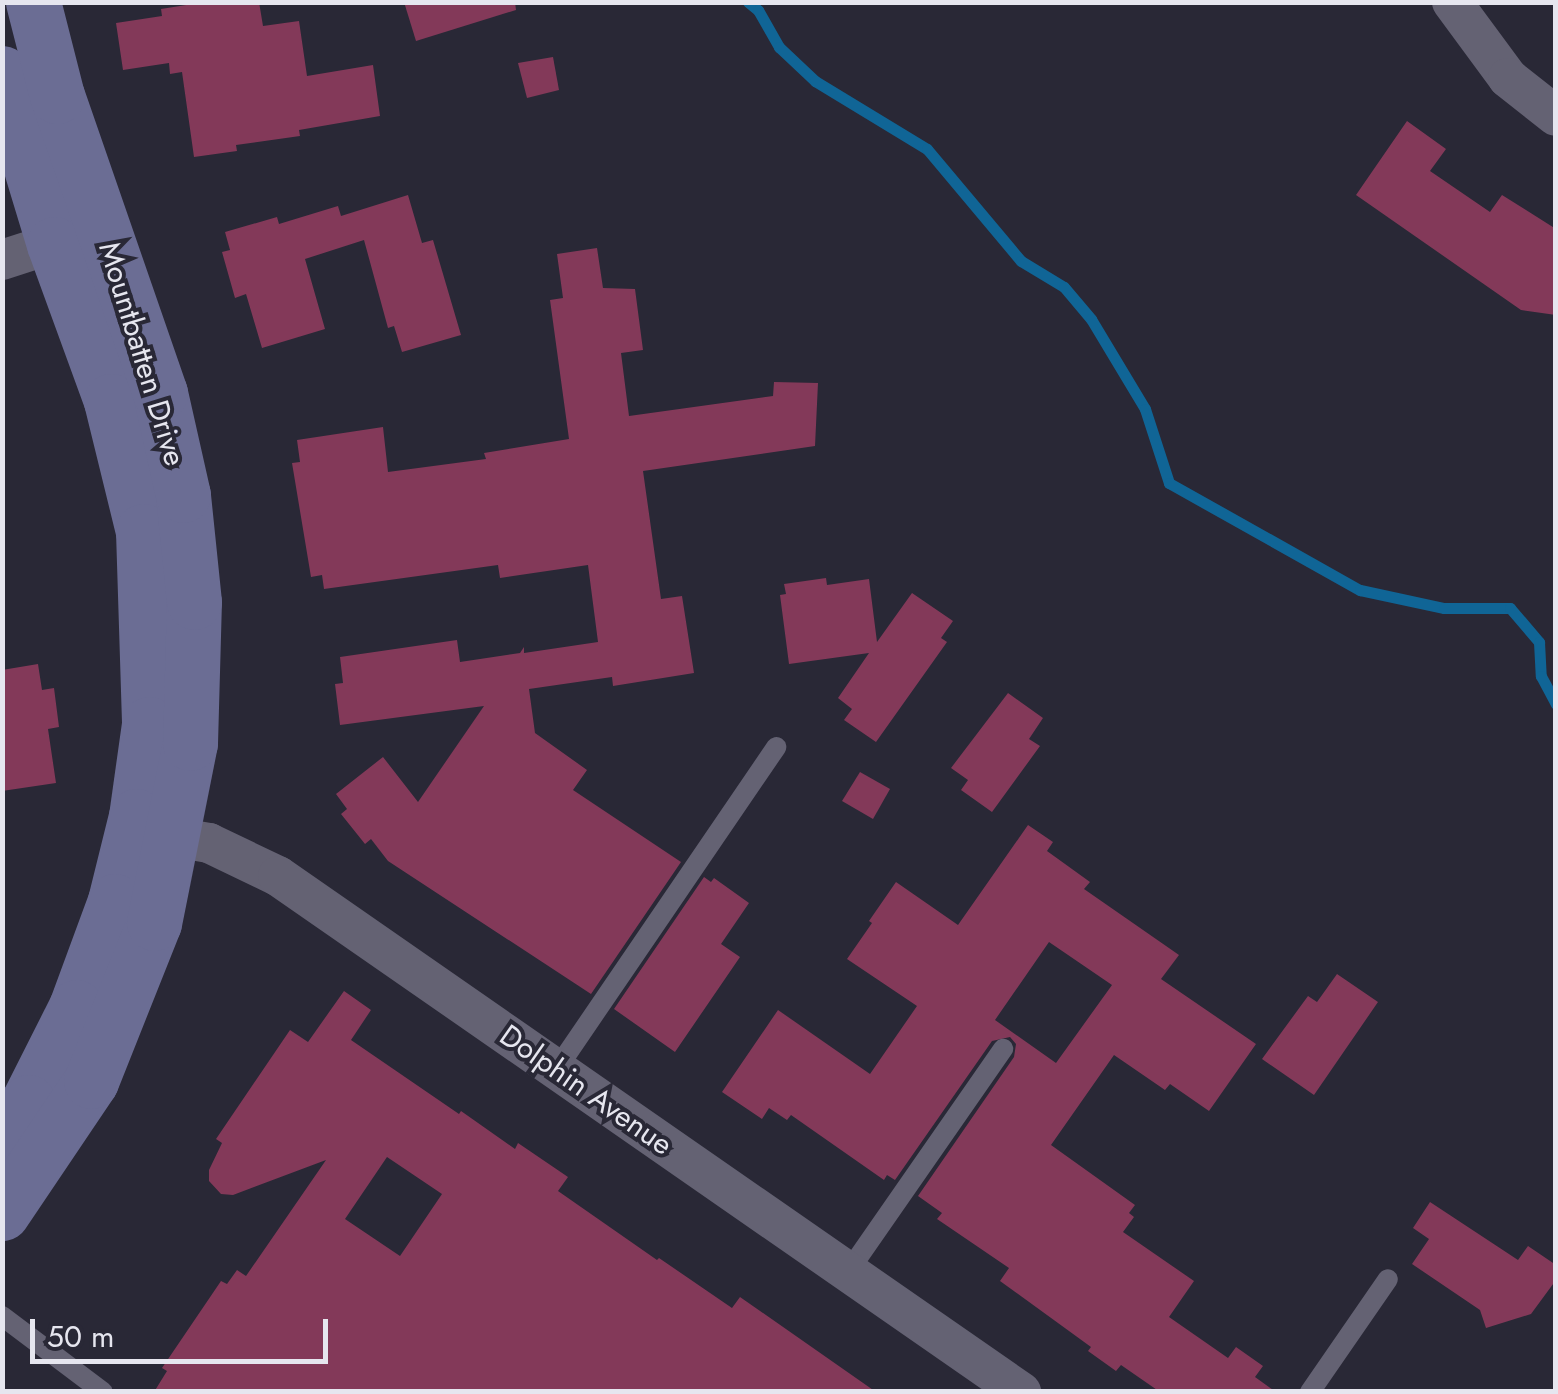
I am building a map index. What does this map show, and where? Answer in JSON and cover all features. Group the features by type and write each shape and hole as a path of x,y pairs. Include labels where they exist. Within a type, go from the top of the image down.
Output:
{"main road":[{"name":"Mountbatten Drive","path":"2,1213 91,1082 154,923 143,531 111,400 78,236 58,96 33,2"},
{"name":"Mountbatten Drive","path":"2,73 78,236"},
{"name":"Mountbatten Drive","path":"2,1141 28,1102 76,1007 116,901 154,834"}],"street":[{"path":"1452,2 1508,78 1556,116"},
{"path":"2,260 78,236"},
{"name":"Dolphin Avenue","path":"154,834 208,843 278,876 1021,1392"}],"lane":[{"path":"556,1070 776,747"},
{"path":"848,1272 1003,1049"},
{"path":"1310,1392 1388,1280"},
{"path":"2,1316 103,1392"}],"building":[{"path":"205,2 259,2 263,26 299,21 307,76 373,65 380,116 299,130 300,136 236,145 237,151 194,157 182,72 170,74 169,63 123,70 116,23 162,16 161,9"},
{"path":"404,2 515,2 516,10 416,41"},
{"path":"553,57 559,90 527,98 518,63"},
{"path":"1407,121 1446,149 1430,171 1490,212 1502,195 1556,229 1556,315 1521,310 1356,195"},
{"path":"408,195 422,243 433,240 461,335 402,352 394,326 388,328 364,240 305,259 325,329 262,348 246,294 235,298 222,252 230,250 225,232 277,217 279,224 338,206 341,216"},
{"path":"597,248 603,288 635,289 643,350 621,353 629,416 773,396 774,382 818,383 815,446 643,471 661,599 682,596 694,673 613,686 612,677 529,689 535,733 587,770 573,790 681,862 591,994 388,861 371,839 365,844 341,814 347,809 336,794 383,757 418,802 484,706 340,725 335,684 343,683 340,657 457,640 460,662 520,653 524,647 524,653 598,642 588,565 500,578 498,565 324,589 322,575 311,577 292,463 300,462 297,440 383,427 388,472 486,459 484,453 569,439 550,300 563,298 557,254"},
{"path":"826,578 827,585 869,579 877,642 912,593 953,621 941,638 947,642 876,742 844,720 852,709 838,698 869,653 789,664 780,595 786,594 784,584"},
{"path":"38,664 42,690 54,688 59,727 48,729 56,783 2,791 2,670"},
{"path":"1008,693 1043,718 1029,739 1040,746 992,812 961,790 968,780 951,768"},
{"path":"860,772 890,789 873,819 842,801"},
{"path":"1028,825 1053,842 1047,851 1090,882 1084,889 1179,955 1161,979 1256,1044 1209,1111 1170,1084 1165,1090 1114,1055 1051,1145 1135,1205 1129,1213 1134,1217 1123,1232 1194,1281 1169,1317 1228,1358 1236,1347 1263,1366 1255,1377 1276,1392 1160,1392 1121,1365 1116,1371 1088,1351 1091,1347 1000,1281 1009,1268 937,1219 942,1213 918,1196 1014,1057 1016,1044 1010,1037 992,1041 895,1180 887,1175 884,1180 791,1115 787,1120 769,1108 762,1119 722,1092 778,1010 870,1074 917,1006 847,959 896,882 958,925","holes":["1049,942 1112,985 1056,1063 995,1020"]},
{"path":"704,877 711,882 714,878 749,903 721,944 740,957 675,1052 614,1009"},
{"path":"1337,974 1378,1002 1314,1095 1262,1059 1308,996 1317,1002"},
{"path":"344,991 371,1010 351,1040 459,1114 461,1111 515,1149 518,1143 568,1177 558,1191 657,1260 732,1308 740,1297 876,1392 154,1392 167,1371 162,1368 221,1281 227,1284 237,1270 246,1276 326,1160 233,1195 221,1194 209,1181 209,1170 222,1143 216,1139 290,1030 308,1042","holes":["387,1157 442,1194 400,1256 345,1219"]},
{"path":"1430,1202 1518,1260 1528,1246 1556,1265 1556,1280 1531,1314 1486,1328 1480,1310 1412,1264 1429,1239 1413,1228"}],"waterway":[{"path":"748,2 758,10 779,47 815,81 927,149 1021,261 1064,287 1091,319 1145,409 1169,483 1360,590 1444,608 1510,608 1539,642 1541,676 1556,704"}]}
